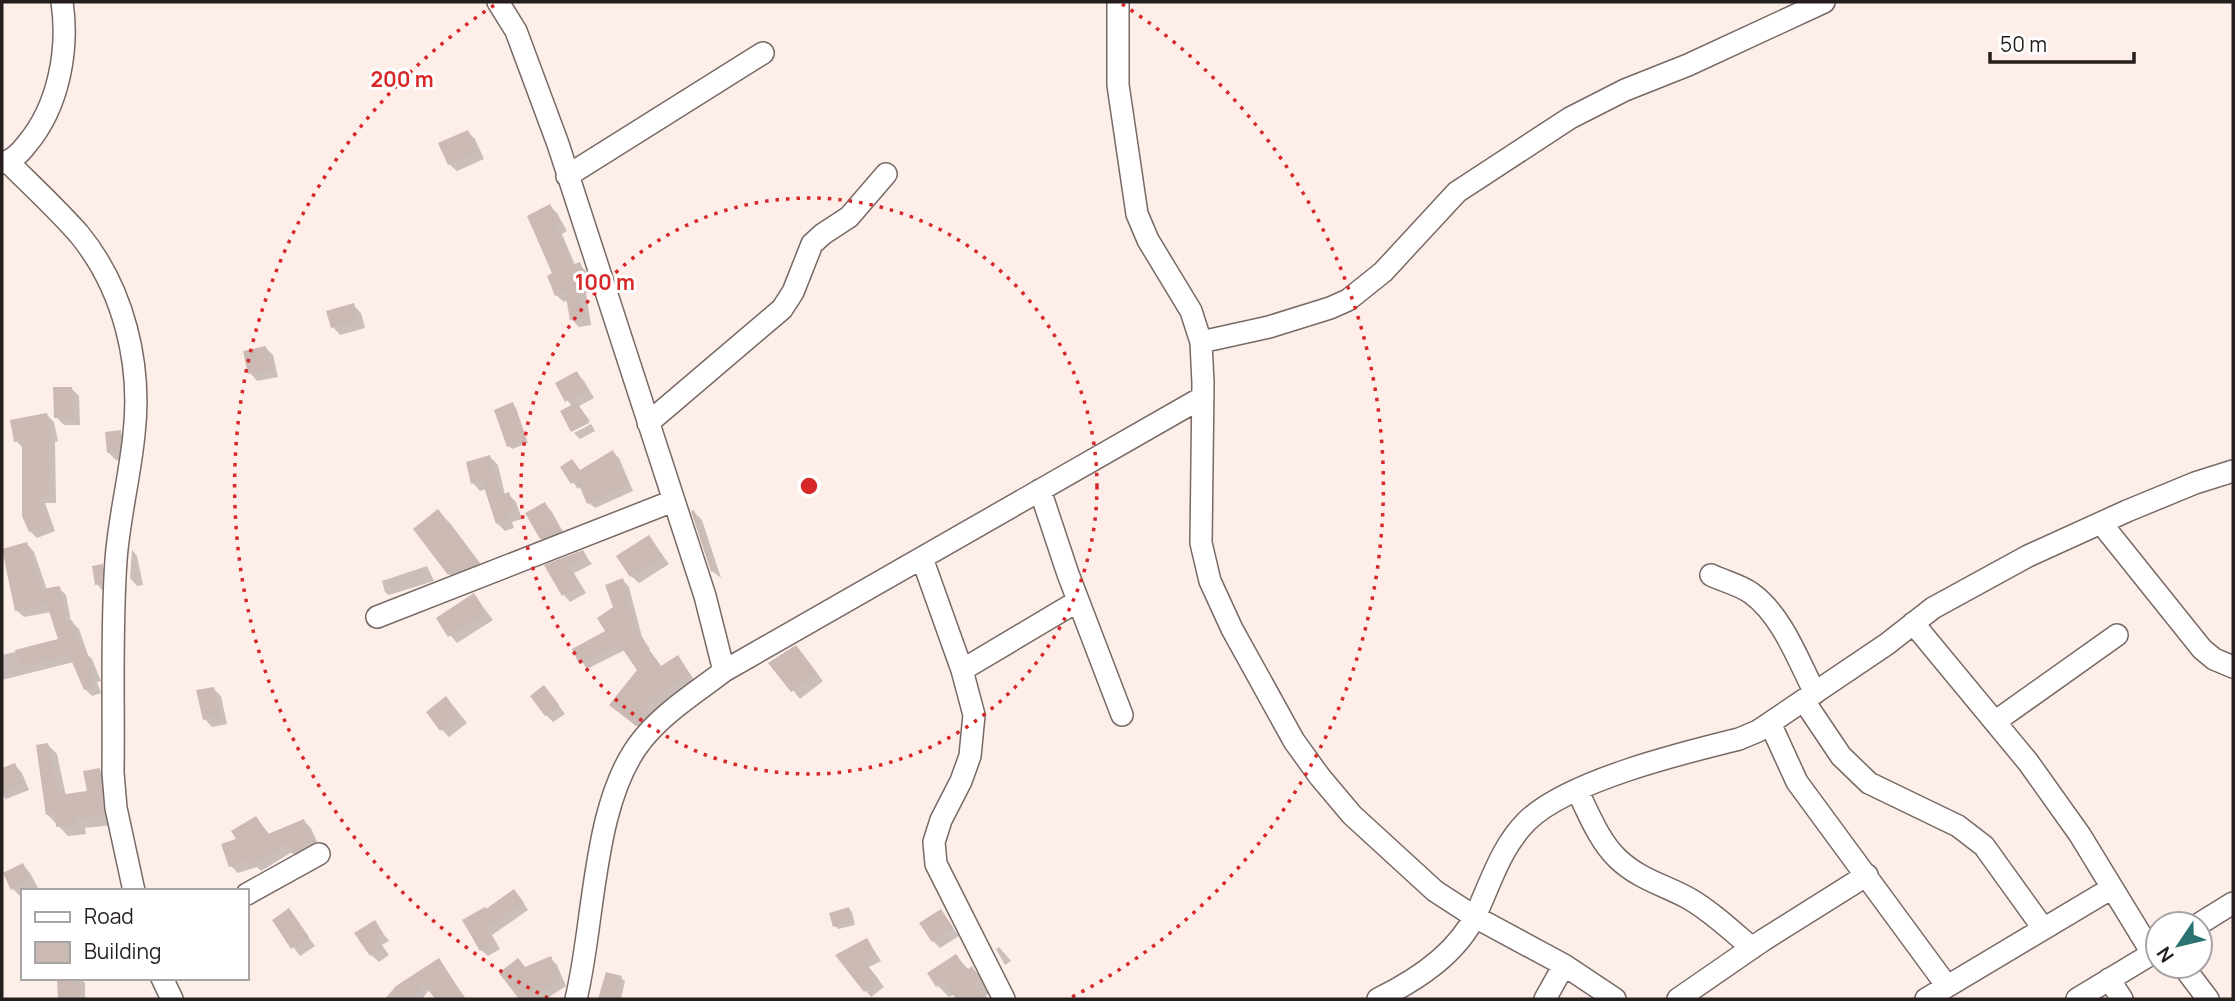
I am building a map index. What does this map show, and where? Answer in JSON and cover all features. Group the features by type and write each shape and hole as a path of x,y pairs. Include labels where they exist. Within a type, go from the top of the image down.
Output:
{"street":[{"path":"62,2 65,25 63,58 47,112 35,135 5,163 79,234 94,256 118,303 128,331 133,365 134,432 116,559 113,773 117,808 134,889"},
{"path":"498,2 516,31 567,176 705,596 724,671"},
{"path":"1118,2 1118,85 1137,214 1148,240 1191,311 1201,342 1201,543 1210,581 1232,629 1294,741 1320,778 1352,815 1436,891 1475,917 1564,965 1615,999"},
{"path":"1201,342 1281,324 1348,300 1383,272 1457,192 1570,118 1625,90 1688,65 1824,2"},
{"path":"567,176 763,53"},
{"path":"648,423 782,309 793,292 812,244 849,217 886,174"},
{"path":"576,999 601,845 623,768 641,740 660,721 724,671 1203,397"},
{"path":"1378,999 1401,988 1435,965 1450,949 1475,917 1498,862 1510,841 1528,820 1548,805 1577,790 1629,770 1739,739 1810,697 1887,644 1933,608 2028,556 2195,483 2233,471"},
{"path":"1040,490 1078,601 1122,715"},
{"path":"377,617 673,501"},
{"path":"2101,523 2202,649 2214,659 2233,667"},
{"path":"922,558 962,670 974,715 970,756 934,842 936,864 1004,999"},
{"path":"1711,575 1750,592 1771,614 1841,756 1869,783 1958,825 1984,846 2043,928"},
{"path":"962,670 1078,601"},
{"path":"1913,623 1996,721 2067,816 2144,935"},
{"path":"1996,721 2117,635"},
{"path":"1770,723 1797,782 1947,986"},
{"path":"1577,790 1603,840 1617,858 1645,880 1690,899 1752,948"},
{"path":"248,893 319,854"},
{"path":"1678,999 1867,875"},
{"path":"1926,999 2112,888"},
{"path":"2214,915 2233,903"},
{"path":"2077,999 2144,958"},
{"path":"1545,999 1564,965"},
{"path":"2109,979 2122,999"},
{"path":"163,980 172,999"},
{"path":"2194,980 2208,999"}],"building":[{"path":"468,130 478,151 448,165 438,143"},
{"path":"550,204 561,224 556,226 572,265 580,262 588,283 579,286 585,318 570,320 565,292 555,296 547,276 552,273 527,216"},
{"path":"354,303 359,320 331,328 326,311"},
{"path":"266,346 272,369 248,374 243,351"},
{"path":"577,371 587,390 565,402 555,383"},
{"path":"53,387 72,387 73,418 54,418"},
{"path":"513,402 526,440 507,447 494,410"},
{"path":"577,402 589,423 571,432 560,411"},
{"path":"47,413 52,435 49,435 49,497 39,497 50,524 29,532 22,516 22,441 14,442 10,420"},
{"path":"121,430 119,452 107,453 105,432"},
{"path":"613,450 629,485 587,504 577,480 571,484 560,467 572,459 580,470"},
{"path":"490,455 501,495 509,492 515,511 506,514 507,520 496,524 482,481 471,484 466,462"},
{"path":"545,502 561,531 540,539 525,513"},
{"path":"438,509 479,563 448,575 413,529"},
{"path":"694,510 715,570 711,572 691,511"},
{"path":"649,535 663,556 630,577 616,556"},
{"path":"27,542 42,589 60,586 66,622 72,620 83,651 85,650 95,673 91,675 95,686 84,690 69,655 20,667 15,650 58,639 47,605 15,611 2,549"},
{"path":"583,550 587,557 569,567 580,586 562,596 544,565"},
{"path":"103,564 102,584 95,585 92,566"},
{"path":"623,578 636,629 644,643 661,666 678,655 690,674 645,707 650,712 636,726 609,705 637,670 619,644 579,664 572,649 605,631 597,618 613,607 605,585"},
{"path":"474,593 486,612 448,637 436,618"},
{"path":"796,645 817,673 791,692 768,663"},
{"path":"544,685 559,705 545,716 530,696"},
{"path":"214,687 221,716 203,720 196,690"},
{"path":"446,696 460,715 440,731 426,712"},
{"path":"48,743 59,795 87,791 83,771 100,768 104,815 76,819 77,825 56,827 55,814 46,815 36,745"},
{"path":"15,763 23,783 2,791 2,768"},
{"path":"256,816 268,834 304,819 314,842 292,854 287,844 253,865 250,860 229,867 221,844 236,839 231,831"},
{"path":"23,863 31,880 11,890 3,873"},
{"path":"514,889 524,903 487,928 495,942 480,951 462,920 485,907 486,909"},
{"path":"849,907 853,922 833,927 829,913"},
{"path":"289,908 309,937 291,949 272,920"},
{"path":"941,909 953,927 932,942 919,923"},
{"path":"375,920 383,933 376,937 383,947 370,956 354,933"},
{"path":"867,938 876,954 864,961 879,980 864,992 835,955"},
{"path":"956,954 967,970 972,966 980,980 975,983 986,999 956,999 944,982 936,987 927,973"},
{"path":"551,956 560,979 531,999 519,999 499,973 518,958 525,967"},
{"path":"439,958 465,999 435,999 423,983 409,999 385,999 396,986"},
{"path":"606,972 622,976 617,999 598,999"},
{"path":"57,980 78,980 79,999 58,999"}]}
